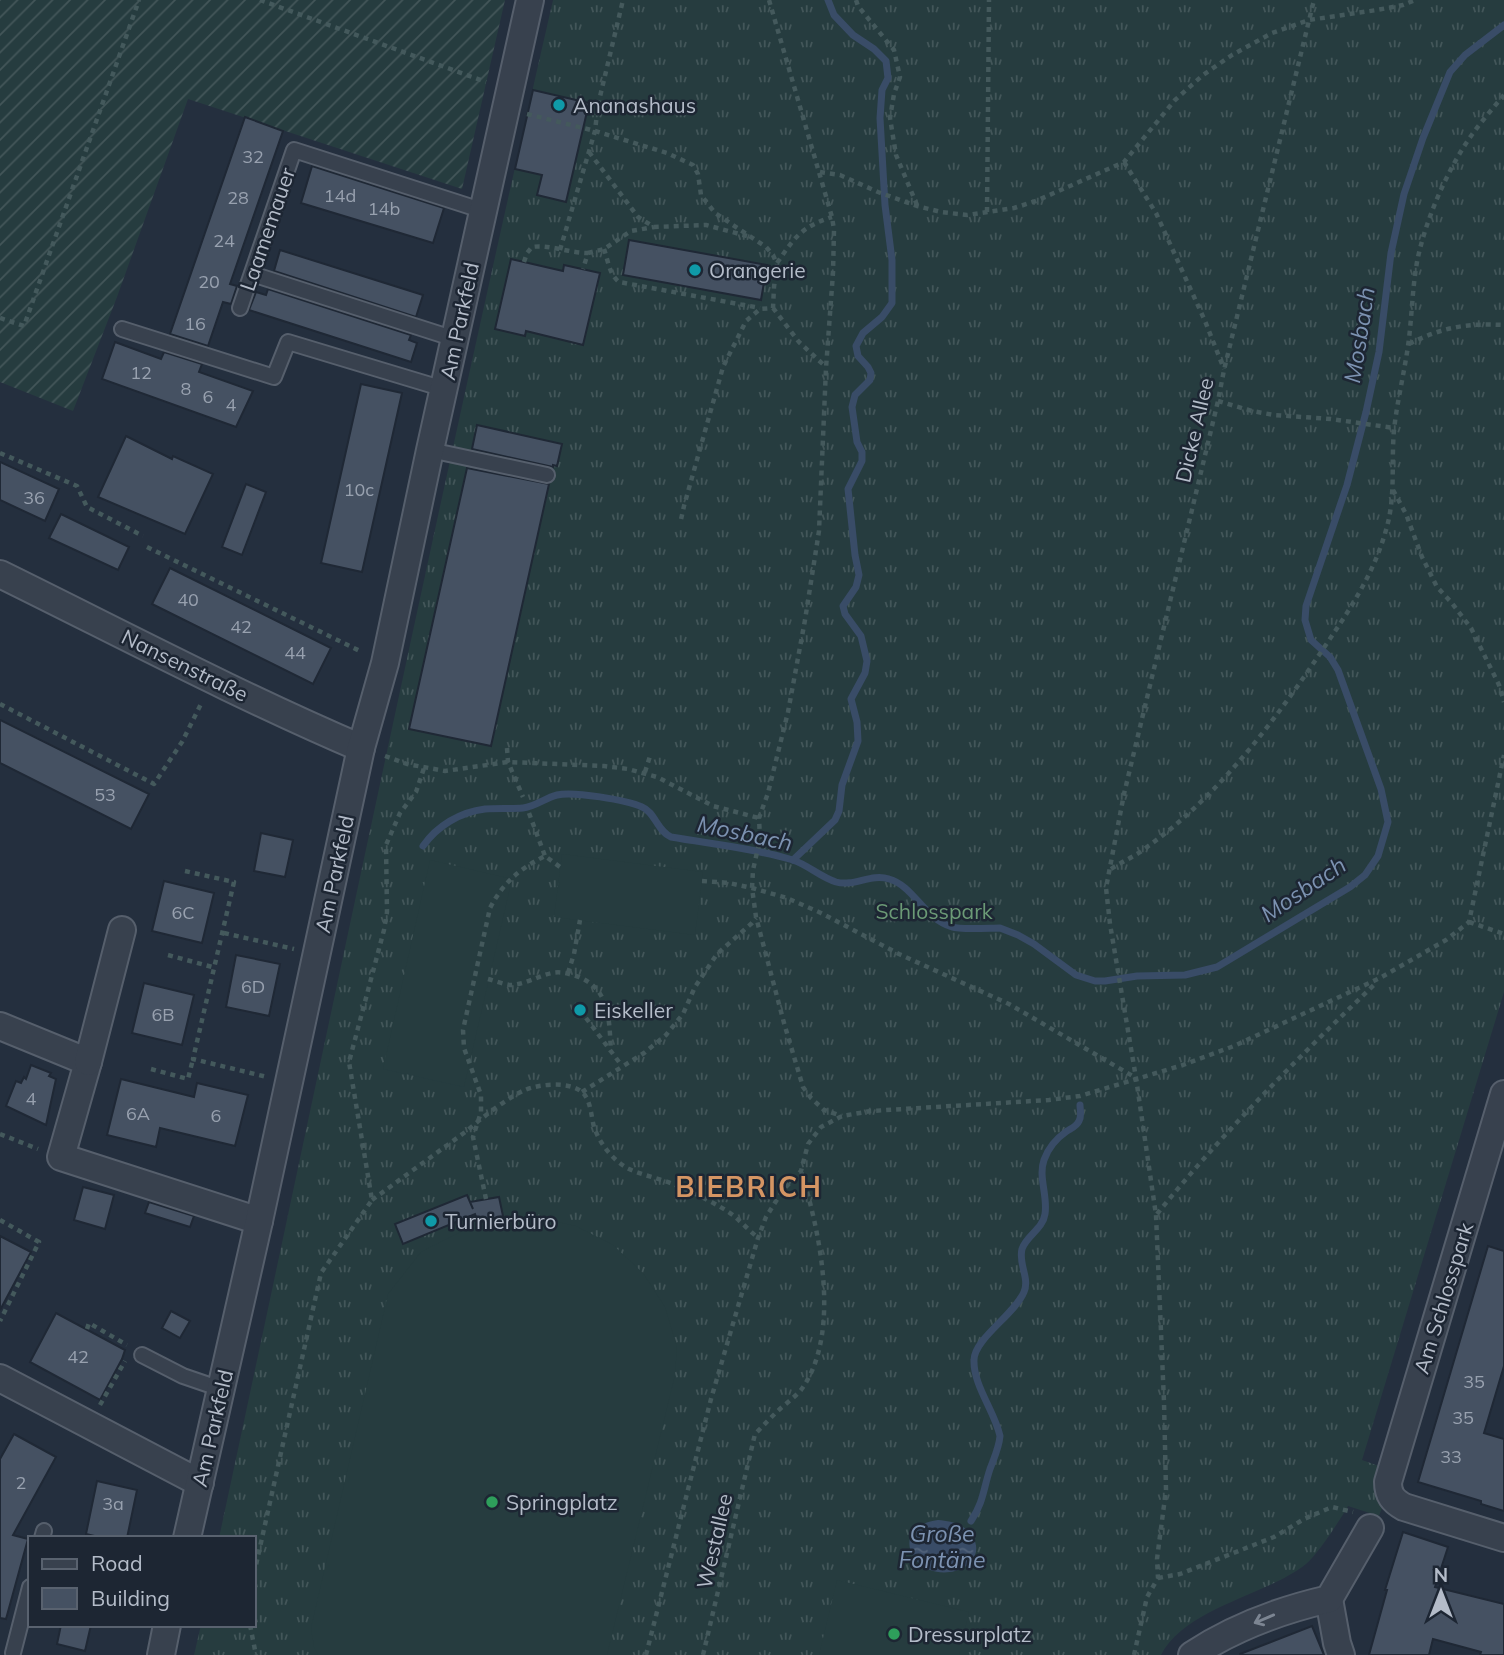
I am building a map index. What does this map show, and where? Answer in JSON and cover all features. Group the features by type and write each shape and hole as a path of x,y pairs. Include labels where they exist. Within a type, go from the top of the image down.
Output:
{"street":[{"name":"Am Parkfeld","path":"187,1536 362,748 385,663 530,0"},
{"name":"Nansenstraße","path":"4,581 362,748"},
{"path":"122,930 61,1157 259,1221"},
{"path":"0,1026 88,1062"},
{"name":"Am Schlosspark","path":"1504,1094 1388,1482 1389,1494 1404,1507 1504,1538"},
{"path":"4,1389 89,1424 200,1483"},
{"path":"1341,1655 1329,1599 1363,1520"},
{"path":"1192,1655 1209,1643 1282,1612 1329,1599"},
{"path":"161,1655 167,1627"}],"lane":[{"name":"Laamemauer","path":"240,308 294,150 484,211"},
{"path":"251,274 455,339"},
{"path":"122,329 274,377 288,342 444,389"},
{"path":"430,450 547,475"},
{"path":"137,1352 183,1376 221,1389"},
{"path":"13,1653 28,1595"}],"path":[{"path":"0,318 24,326 139,0"},
{"path":"260,0 508,100 594,131 667,153 693,165 706,204 766,247 777,264"},
{"path":"560,250 589,151 623,0"},
{"path":"769,0 820,172 834,230 819,531 788,712 759,818 760,839 752,888 784,1023 803,1087 824,1110 842,1116"},
{"path":"856,0 894,50 900,77 890,118 896,155 917,206"},
{"path":"987,212 989,0"},
{"name":"Dicke Allee","path":"1158,1578 1157,1559 1166,1490 1156,1215 1110,924 1107,888 1124,794 1314,0"},
{"path":"820,172 840,175 878,192 941,212 967,215 1014,208 1124,162 1175,100 1203,75 1272,33 1309,20 1377,10 1415,0"},
{"path":"1111,869 1146,849 1187,816 1228,774 1266,729 1315,661 1365,583 1387,528 1393,489 1394,428 1418,262 1430,217 1471,136 1504,95"},
{"path":"589,151 638,217 654,227"},
{"path":"1124,162 1156,213 1224,370"},
{"path":"826,368 799,342 773,308 777,264 799,233 832,217"},
{"path":"524,262 532,247 588,253 604,249 631,231 654,227 706,225 753,238"},
{"path":"604,249 611,272 619,282 760,309 773,308"},
{"path":"583,269 588,253"},
{"path":"680,524 723,367 746,321 760,309"},
{"path":"1408,345 1426,335 1459,326 1504,325"},
{"path":"1218,401 1274,415 1394,428"},
{"path":"0,453 77,486 87,508 143,536"},
{"path":"1393,489 1437,587 1471,628 1499,685 1504,702"},
{"path":"146,547 385,663"},
{"path":"0,704 154,784 182,742 213,679"},
{"path":"362,748 407,765 445,771 508,762 604,766 645,772 713,806 759,818"},
{"path":"507,748 508,762 523,797"},
{"path":"645,772 651,753"},
{"path":"646,1655 711,1399 758,1238 766,1217 783,1190 801,1171 808,1144 821,1127 842,1116 871,1111 1080,1096 1234,1046 1380,978 1446,940 1469,922 1504,755"},
{"path":"372,1199 349,1062 384,930 387,912 386,845 400,814 416,792 424,768"},
{"path":"529,814 545,856 560,867"},
{"path":"486,1199 473,1137 482,1104 481,1095 464,1048 463,1030 490,908 500,889 534,861 545,856"},
{"path":"151,1069 188,1079 234,882 185,871"},
{"path":"702,881 752,888 787,898 821,913 899,954 1009,1004 1136,1078"},
{"path":"582,1092 644,1053 666,1035 691,1000 695,987 717,954 757,917"},
{"path":"568,973 580,920"},
{"path":"1469,922 1504,934"},
{"path":"224,933 316,954"},
{"path":"168,955 216,968"},
{"path":"488,979 510,985 554,972 568,973 586,980 601,994 608,1015 611,1052"},
{"path":"1156,1215 1191,1172 1266,1091 1380,978"},
{"path":"580,1010 622,1066"},
{"path":"193,1059 289,1082"},
{"path":"256,1565 321,1273 372,1199 524,1091 545,1085 567,1086 582,1092 589,1104 595,1129 605,1149 615,1159 629,1169 673,1184 712,1203 732,1215 758,1238"},
{"path":"0,1134 61,1157"},
{"name":"Westallee","path":"702,1655 755,1434 800,1391 812,1370 818,1351 825,1314 824,1291 813,1210 801,1171"},
{"path":"0,1220 39,1242 0,1321"},
{"path":"87,1329 89,1323 137,1352 89,1424"},
{"path":"1134,1655 1147,1597 1158,1578 1181,1574 1274,1536 1332,1507 1363,1520"},
{"path":"250,1627 256,1655"}],"green space":[{"path":"0,0 505,0 462,189 188,99 73,411 0,382"},
{"name":"Schlosspark","path":"553,0 1504,0 1504,992 1362,1460 1379,1466 1375,1488 1382,1508 1379,1516 1348,1506 1306,1564 1189,1625 1173,1639 1161,1655 194,1655 201,1627 256,1627 256,1536 219,1536"},
{"path":"562,854 703,872 695,935 554,917"},
{"path":"430,860 512,879 464,1087 383,1069"},
{"name":"Springplatz","path":"503,1216 536,1217 576,1226 613,1245 643,1273 665,1307 677,1347 675,1375 607,1655 318,1655 311,1628 388,1294 421,1252 478,1223"},
{"name":"Dressurplatz","path":"837,1580 969,1612 959,1655 819,1655"}],"water":[{"name":"Große Fontäne","path":"938,1520 960,1525 974,1539 974,1558 963,1568 940,1572 927,1569 917,1562 911,1552 909,1542 913,1532 922,1525"}],"building":[{"path":"533,90 589,103 566,202 537,195 542,175 515,169"},
{"path":"245,117 283,131 230,284 237,286 231,304 223,302 208,346 170,334"},
{"path":"312,166 444,208 433,243 301,203"},
{"name":"Orangerie","path":"629,240 767,265 761,300 623,275"},
{"path":"280,250 423,295 416,317 274,271"},
{"path":"511,259 563,271 564,265 600,273 583,345 526,331 525,336 495,329"},
{"path":"268,289 411,335 409,340 417,343 411,362 249,310 256,292 266,295"},
{"path":"115,342 161,359 164,352 202,364 199,372 253,391 236,427 102,379"},
{"path":"361,384 402,393 362,572 321,563"},
{"path":"477,425 562,444 557,466 472,449"},
{"path":"126,436 172,459 173,456 213,474 185,534 98,497"},
{"path":"0,462 59,489 45,521 0,500"},
{"path":"467,468 549,484 491,746 409,729"},
{"path":"246,484 266,492 242,555 222,547"},
{"path":"61,514 129,547 118,570 49,538"},
{"path":"170,568 331,648 313,684 152,604"},
{"path":"0,720 149,794 131,829 0,763"},
{"path":"261,833 293,840 285,877 254,871"},
{"path":"164,881 214,893 202,943 152,931"},
{"path":"236,955 280,964 269,1016 226,1007"},
{"path":"144,983 194,995 182,1045 132,1033"},
{"path":"31,1065 51,1073 49,1076 56,1079 46,1125 6,1106 16,1081 21,1083 24,1077 26,1079"},
{"path":"121,1079 194,1097 197,1083 248,1095 235,1146 160,1128 156,1147 107,1135"},
{"path":"83,1187 114,1195 105,1229 74,1220"},
{"name":"Turnierbüro","path":"467,1195 470,1202 499,1197 503,1216 478,1223 475,1214 403,1244 395,1224"},
{"path":"149,1202 194,1216 190,1227 145,1213"},
{"path":"0,1236 31,1252 0,1310"},
{"path":"1488,1246 1504,1251 1504,1366 1484,1433 1504,1439 1504,1511 1481,1504 1481,1501 1418,1482"},
{"path":"171,1311 190,1321 180,1338 162,1328"},
{"path":"56,1313 125,1350 100,1400 30,1362"},
{"path":"14,1434 56,1457 13,1535 28,1539 6,1619 0,1618 0,1459"},
{"path":"97,1481 137,1490 127,1536 86,1534"},
{"path":"1403,1532 1448,1547 1435,1587 1504,1604 1504,1655 1480,1655 1481,1652 1433,1639 1429,1655 1369,1655"},
{"path":"1312,1626 1324,1655 1240,1655 1240,1654"},
{"path":"61,1627 91,1627 85,1651 57,1644"}],"waterway":[{"path":"793,860 835,820 839,811 842,785 858,741 857,722 851,699 865,673 867,661 861,636 845,614 843,606 856,587 859,575 848,489 862,461 862,452 857,442 852,407 855,395 870,380 871,373 858,356 856,346 863,333 882,317 892,303 892,260 885,205 880,118 882,90 888,78 886,61 853,35 834,15 828,0"},
{"name":"Mosbach","path":"423,846 435,832 467,813 485,809 527,807 565,794 613,799 646,809 671,837 778,856 798,862 836,882 889,879 905,888 942,923 961,928 1000,928 1034,944 1076,975 1095,981 1137,976 1185,975 1217,967 1350,887 1365,875 1378,856 1388,822 1381,789 1338,670 1330,657 1311,640 1305,620 1306,606 1347,485 1366,412 1379,352 1391,253 1404,194 1423,138 1450,72 1465,55 1504,25"},
{"path":"971,1521 981,1501 1000,1436 977,1379 974,1360 976,1352 1024,1292 1026,1281 1021,1260 1022,1249 1041,1224 1045,1214 1042,1166 1056,1140 1078,1123 1080,1105"}],"place":[{"name":"Ananashaus","path":"559,105"},
{"name":"Orangerie","path":"695,270"},
{"name":"Eiskeller","path":"580,1010"},
{"name":"Turnierbüro","path":"431,1221"},
{"name":"Springplatz","path":"492,1502"},
{"name":"Dressurplatz","path":"894,1634"}],"district":[{"name":"BIEBRICH","path":"749,1186"}]}
